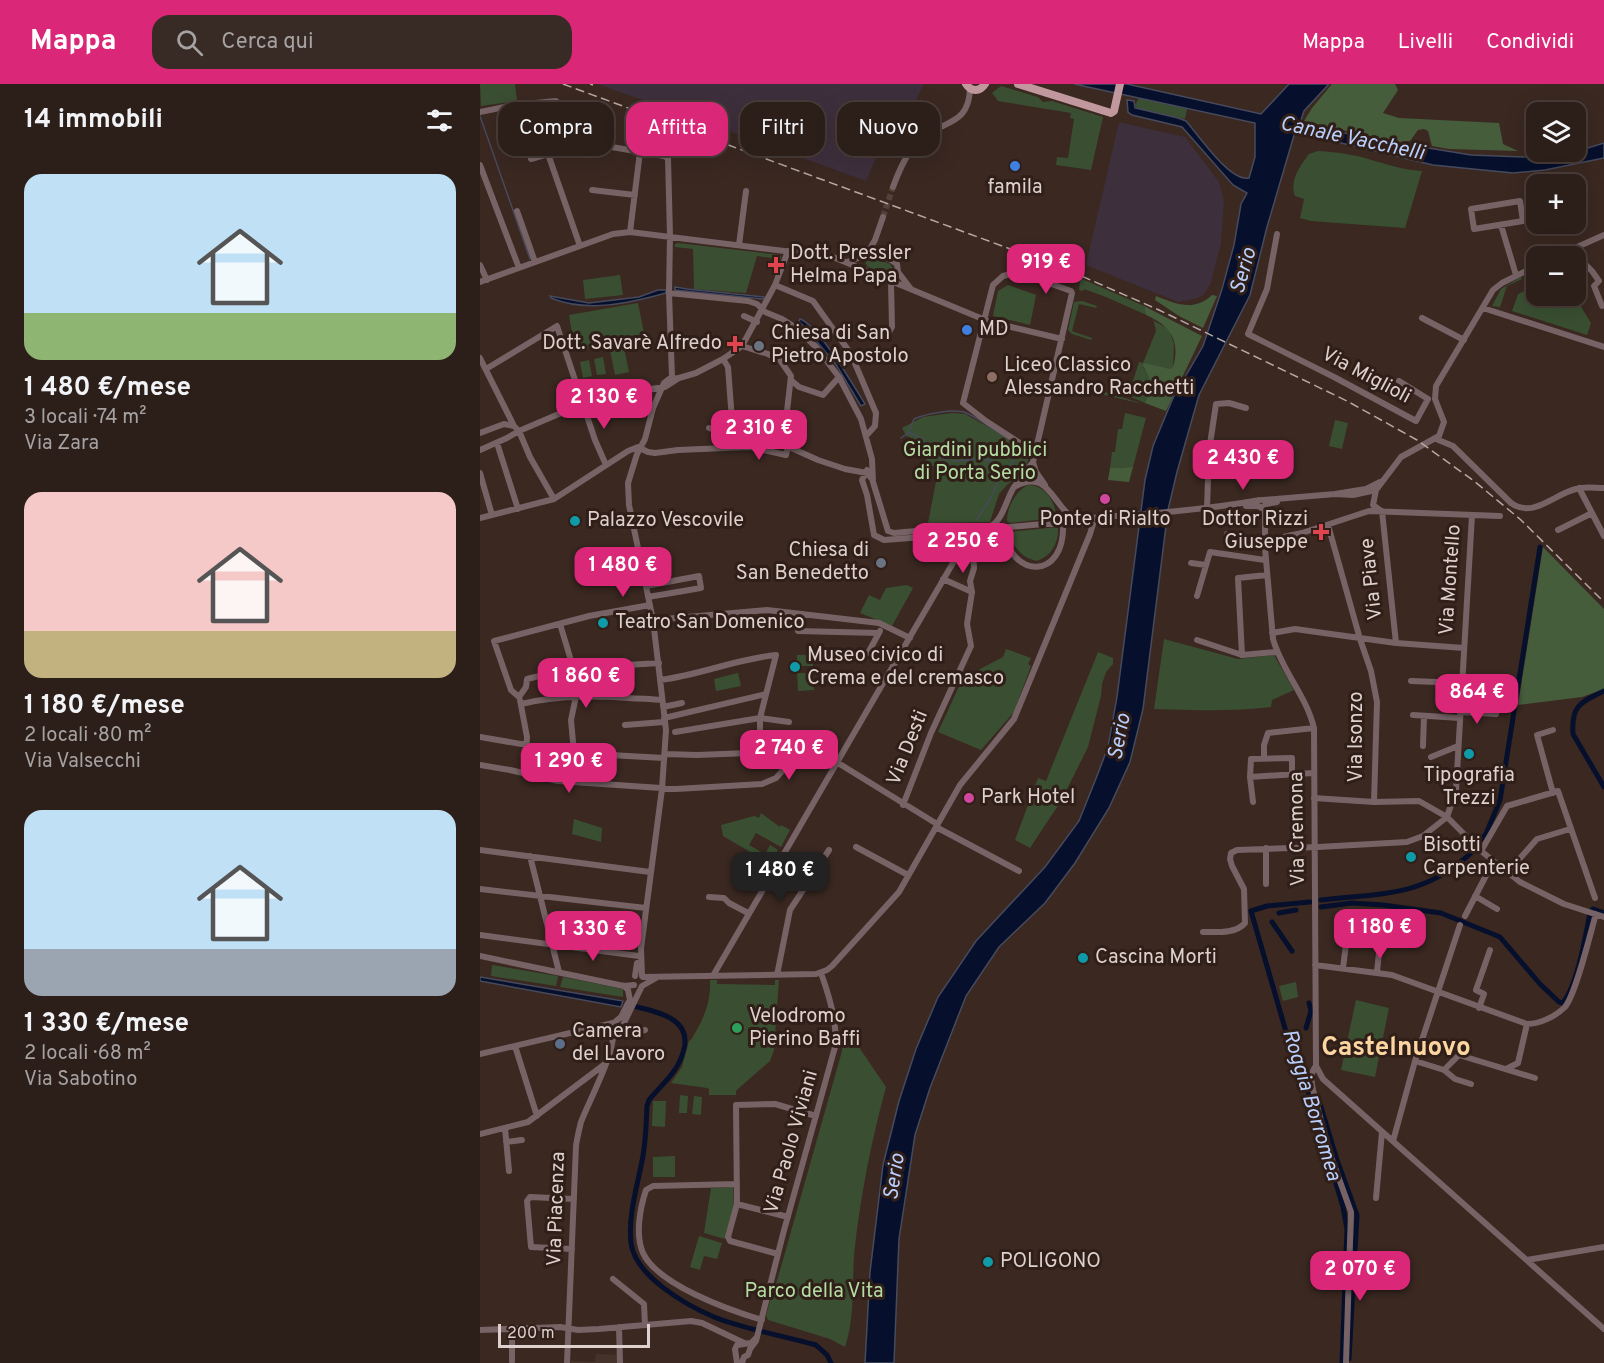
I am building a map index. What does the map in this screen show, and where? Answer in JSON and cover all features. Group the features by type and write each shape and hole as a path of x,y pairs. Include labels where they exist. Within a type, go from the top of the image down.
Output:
{"main road":[{"path":"970,88 982,88 985,84"},
{"path":"1018,84 1113,113 1119,88"}],"street":[{"path":"893,187 905,160 918,142 966,111 970,88"},
{"path":"537,102 549,100 557,102"},
{"path":"481,111 498,108"},
{"path":"531,159 541,156"},
{"path":"549,156 580,246"},
{"path":"630,232 640,156"},
{"path":"664,156 668,158 669,293 675,378"},
{"path":"480,165 519,268"},
{"path":"592,190 635,195"},
{"path":"739,245 746,191"},
{"path":"1520,201 1523,221 1501,225 1474,229 1471,209 1520,201"},
{"path":"517,211 535,261"},
{"path":"869,272 862,266 883,217"},
{"path":"1501,225 1516,275"},
{"path":"480,265 483,281 613,234 630,232 828,256 882,277 895,277 912,290 984,320 1062,339"},
{"name":"Via Miglioli","path":"1277,234 1267,289 1248,334 1416,421 1432,399 1399,381"},
{"path":"1579,246 1604,235"},
{"path":"875,240 877,254"},
{"path":"638,981 662,789 664,720 653,620 628,498 628,483 645,439 653,408 664,383 696,373 742,346 775,285 788,251"},
{"path":"845,262 854,261 866,254 877,254 895,262 898,268 895,277 892,327 889,332"},
{"path":"1586,265 1599,282 1594,286 1602,306"},
{"path":"872,462 862,480 874,536 880,539 1088,522 1115,516 1262,504 1291,498 1367,493 1376,490 1394,464 1406,453 1436,439 1443,429 1444,422 1432,399 1436,386 1497,286 1526,270"},
{"path":"982,530 995,525 1014,488 1033,462 1072,292 1013,272 1002,276 993,285 963,404 1035,453"},
{"path":"895,277 912,290"},
{"path":"775,285 813,301 839,334 852,356 876,413 875,426 866,436"},
{"path":"669,293 748,301 795,327 816,347 839,377 858,411 872,462 873,482"},
{"path":"1483,308 1604,347"},
{"path":"744,316 756,322"},
{"path":"1422,318 1464,340"},
{"path":"486,369 556,326 595,440 606,465"},
{"path":"742,346 780,360 791,376 792,381 780,442"},
{"path":"480,358 554,499"},
{"path":"723,359 728,367 734,447"},
{"path":"792,381 799,387 823,395 839,377"},
{"path":"480,450 497,443 516,428 583,403 613,393 661,389"},
{"path":"1207,508 1209,451 1216,404 1229,403 1246,408"},
{"path":"731,417 747,418"},
{"path":"480,433 504,424 516,428"},
{"path":"709,428 727,434 762,435 818,460 847,470 870,474 886,529 894,533 926,534"},
{"path":"1436,439 1453,446 1511,503 1521,508 1530,509 1579,488 1604,488"},
{"path":"497,443 518,509"},
{"path":"480,518 554,499 628,451 655,453 750,447 786,455 788,446"},
{"path":"1033,462 1036,472 1059,505 1069,515 1088,522"},
{"path":"480,473 492,515"},
{"path":"1335,494 1366,489 1383,480"},
{"path":"1014,488 1029,481 1045,486"},
{"path":"1579,488 1604,536"},
{"name":"Via Piave","path":"1376,490 1373,505 1382,511 1396,644"},
{"path":"1367,493 1370,500 1370,511"},
{"name":"Via Cremona","path":"1262,504 1265,560 1276,652 1309,710 1314,728 1316,1066 1312,1071 1313,1090 1329,1150 1351,1212 1346,1363"},
{"path":"1043,524 1057,520 1060,516 1059,505"},
{"path":"1227,534 1264,541 1328,525 1370,511 1500,516"},
{"path":"1003,512 1005,541 1015,557 1025,564 1038,567 1048,564 1058,554 1064,534 1063,523"},
{"path":"1558,530 1592,513"},
{"name":"Via Montello","path":"1447,817 1455,790 1472,515"},
{"path":"480,956 622,985 658,977 714,974 777,975 821,973 827,970 899,892 971,770 1014,719 1089,537 1088,522"},
{"name":"Via Isonzo","path":"1328,525 1371,671 1377,702 1374,802"},
{"path":"872,529 879,534 886,529"},
{"name":"Via Desti","path":"903,805 931,733 971,646 967,624 972,591 970,581 974,568 972,531"},
{"path":"714,974 959,551 960,532"},
{"path":"1197,596 1210,552 1265,560"},
{"path":"1191,562 1206,565"},
{"path":"1242,655 1238,578 1267,575"},
{"path":"646,586 699,576 701,588 648,597"},
{"path":"943,579 972,591"},
{"path":"525,773 527,745 520,700 512,690 494,640 589,616 650,605"},
{"path":"653,620 767,610 785,611 879,622 910,638"},
{"path":"803,614 798,631 878,633"},
{"path":"560,624 573,667 575,695 571,720 574,753"},
{"path":"868,653 883,625"},
{"path":"1272,633 1295,629 1396,644 1464,648"},
{"path":"1197,640 1242,655 1276,652"},
{"path":"660,680 684,677 753,657 776,655 760,718 760,750"},
{"path":"520,700 527,679 585,665 596,667 659,663"},
{"path":"1411,681 1462,683"},
{"path":"625,725 664,720 766,694"},
{"path":"520,700 575,695 662,704 682,703"},
{"path":"1413,715 1496,714"},
{"path":"1423,746 1424,716"},
{"path":"675,732 760,718 789,722"},
{"path":"1264,758 1264,746 1268,733 1314,728"},
{"path":"1553,730 1537,735 1553,792"},
{"path":"480,737 574,753 664,756 738,754 760,750 830,758 936,826 1019,871"},
{"path":"1431,757 1458,746"},
{"path":"480,765 558,781 662,789 762,784 776,778 785,768 791,753"},
{"path":"1253,802 1250,777 1251,759 1292,758 1292,773"},
{"path":"1250,777 1313,773"},
{"path":"1481,851 1507,806 1558,791 1595,898"},
{"path":"1314,798 1374,802 1419,801 1447,817 1493,862 1520,882 1550,898 1604,917"},
{"path":"1203,933 1233,931 1243,926 1244,890 1230,859 1231,853 1237,850 1407,842 1424,836 1447,817"},
{"path":"1507,873 1537,838 1570,829"},
{"path":"856,847 908,875"},
{"path":"1266,848 1266,884"},
{"path":"480,850 650,872"},
{"path":"777,975 790,910 829,850"},
{"path":"530,856 559,972"},
{"path":"1466,916 1493,862"},
{"path":"480,888 646,908"},
{"path":"1475,896 1497,909"},
{"path":"709,897 724,898 748,913"},
{"path":"1315,965 1392,975 1527,1024 1541,1022 1564,1007 1570,998 1592,913"},
{"path":"1393,1141 1415,1061 1460,926"},
{"path":"1343,968 1348,928 1378,929 1381,933 1377,972"},
{"path":"480,935 639,956"},
{"path":"638,981 641,948"},
{"path":"1479,1008 1485,994 1476,990 1490,950"},
{"name":"Via Paolo Viviani","path":"735,1349 751,1343 756,1338 762,1320 836,1037 825,982 821,973"},
{"name":"Via Piacenza","path":"567,1363 576,1146 579,1131 606,1063 616,1028 632,1000 638,981"},
{"path":"622,985 628,990 632,1000"},
{"path":"1505,1070 1518,1064 1527,1024"},
{"path":"480,1054 574,1032 616,1028 645,1030"},
{"path":"515,1046 537,1116"},
{"path":"1444,1070 1459,1055 1535,1078"},
{"path":"1415,1061 1444,1070 1455,1079 1471,1084"},
{"path":"480,1134 528,1122 606,1063"},
{"path":"1316,1066 1323,1079 1604,1329"},
{"path":"778,1254 730,1241 728,1238 737,1204 736,1105 775,1104 816,1116"},
{"path":"505,1128 509,1171"},
{"path":"1376,1198 1382,1132"},
{"path":"506,1142 522,1140"},
{"name":"Via Paolo Viviani","path":"737,1184 654,1186 646,1190 639,1237 641,1248 648,1261 683,1289 762,1320"},
{"path":"572,1249 531,1247 527,1201 530,1197 574,1199"},
{"path":"737,1204 788,1217"},
{"path":"1527,1260 1604,1247"},
{"path":"613,1279 644,1304 645,1325"},
{"path":"480,1330 560,1327 578,1330 691,1321 702,1323 728,1336 746,1345 748,1355 743,1360 737,1356 728,1336"},
{"path":"619,1327 620,1363"},
{"path":"512,1329 512,1361"},
{"path":"735,1349 737,1363"}],"shaded area":[{"path":"598,84 924,84 915,102 837,102 837,156 877,156 866,181 797,156 825,156 825,102 740,102 740,135 728,131 728,102 648,102"},
{"path":"1119,122 1185,137 1219,182 1224,200 1221,244 1210,285 1203,295 1195,299 1178,302 1086,265"},
{"path":"596,1354 619,1355 619,1363 571,1363 571,1361 595,1362"}],"green space":[{"path":"480,84 515,84 517,101 481,106"},
{"path":"1332,84 1395,84 1398,90 1383,113 1399,118 1499,123 1503,144 1518,151 1449,149 1432,146 1428,131 1424,129 1418,130 1410,141 1398,143 1304,121"},
{"path":"1001,86 1038,97 1043,102 1052,101 1103,117 1091,170 1056,165 1057,157 1068,158 1074,119 1070,118 1071,113 998,101 992,93"},
{"path":"1139,98 1187,109 1185,119 1137,108 1135,105"},
{"path":"1318,151 1354,155 1398,168 1422,171 1405,228 1311,221 1300,218 1304,199 1295,196 1294,179 1309,154"},
{"path":"678,243 780,255 781,259 757,256 746,293 694,289 693,249 675,247"},
{"path":"871,257 890,264 893,268 892,273 887,275 868,267 865,262"},
{"path":"620,275 623,295 585,299 583,280"},
{"path":"1521,277 1522,279 1507,286 1500,307 1492,306 1501,289"},
{"path":"1080,278 1144,306 1146,315 1106,297 1084,289 1079,290"},
{"path":"1008,285 1036,295 1030,325 993,316 998,291"},
{"path":"1526,290 1526,306 1581,306 1591,323 1587,335 1512,311 1518,294"},
{"path":"1212,295 1217,296 1203,328 1155,300 1156,296 1178,304 1192,305"},
{"path":"1082,301 1097,306 1096,308 1079,304 1072,331 1092,338 1091,340 1072,334 1068,330 1074,302"},
{"path":"638,303 645,338 575,351 569,315"},
{"path":"1144,306 1202,336 1166,411 1145,403 1150,383 1143,366 1144,363 1170,369 1173,367 1174,341 1167,328 1146,315"},
{"path":"1148,316 1154,318 1154,321 1169,329 1174,344 1173,367 1170,369 1143,367 1150,384 1145,403 1126,395 1139,362 1143,363 1156,331 1153,318"},
{"path":"624,348 629,372 615,375 610,350"},
{"path":"603,357 606,374 597,375 594,359"},
{"path":"589,360 592,376 583,378 580,362"},
{"path":"1070,381 1143,404 1066,386 1059,389 1064,383"},
{"name":"Giardini pubblici di Porta Serio","path":"952,413 965,414 1030,450 1026,469 999,494 990,522 928,523 938,471 913,447 914,439 906,436 902,428 923,417"},
{"path":"1125,413 1146,418 1133,467 1110,468 1118,429 1122,429"},
{"path":"1335,420 1348,423 1342,449 1329,446"},
{"path":"1133,467 1129,482 1108,480 1110,468"},
{"path":"1028,485 1044,491 1052,501 1056,518 1010,523 1007,521 1008,510 1013,500"},
{"path":"1058,527 1054,548 1047,556 1037,561 1018,551 1009,532"},
{"path":"1543,547 1604,609 1604,689 1582,697 1518,705"},
{"path":"907,585 913,588 892,626 860,613 869,595 880,600 886,588"},
{"path":"1164,639 1238,659 1274,655 1294,690 1272,700 1271,707 1227,710 1154,709"},
{"path":"1006,649 1031,658 1028,664 1031,666 1014,712 981,750 938,732 963,678 1003,657"},
{"path":"1098,652 1113,658 1113,664 1106,672 1102,684 1088,747 1061,801 1030,848 1015,840 1038,778 1046,781"},
{"path":"797,655 813,655 813,666 797,666"},
{"path":"738,673 741,686 716,691 714,679"},
{"path":"797,673 813,673 814,690 798,691"},
{"path":"761,813 780,827 781,825 790,830 781,847 756,833 749,845 765,854 770,845 778,850 771,864 723,836 721,825 754,816 759,818"},
{"path":"574,819 602,828 601,842 572,834"},
{"path":"492,965 558,976 556,986 491,976"},
{"path":"563,977 623,989 623,997 560,987"},
{"name":"Velodromo Pierino Baffi","path":"710,980 717,980 717,984 775,985 775,980 779,980 774,1050 770,1061 736,1091 736,1095 709,1095 707,1088 671,1083 682,1067 689,1041 703,1019 709,997"},
{"path":"1296,982 1298,997 1283,1001 1279,986"},
{"path":"1356,1000 1389,1008 1375,1077 1341,1070"},
{"name":"Parco della Vita","path":"848,1031 886,1087 859,1212 854,1255 852,1313 845,1347 830,1339 768,1320 766,1316 842,1051 843,1032"},
{"path":"680,1095 688,1096 687,1113 679,1113"},
{"path":"694,1096 702,1097 701,1115 692,1114"},
{"path":"653,1101 666,1101 665,1127 652,1126"},
{"path":"675,1156 675,1177 653,1177 653,1157"},
{"path":"733,1187 734,1206 725,1239 704,1233 711,1188"},
{"path":"699,1236 722,1243 717,1259 704,1256 700,1270 690,1267"}],"water":[{"path":"1074,84 1127,84 1261,114 1289,84 1329,84 1304,111 1300,123 1406,147 1410,145 1471,155 1526,157 1526,162 1584,162 1545,170 1513,173 1433,165 1295,132 1250,295 1199,395 1177,472 1168,510 1143,709 1130,762 1109,808 1075,863 1045,903 999,947 966,996 930,1088 915,1135 899,1239 894,1363 865,1363 870,1272 883,1165 899,1101 916,1049 938,997 976,941 1045,867 1079,821 1097,776 1108,747 1117,697 1145,480 1153,446 1173,398 1203,346 1234,245 1241,204 1247,193 1233,185 1182,127 1132,115 1128,112 1127,100 1134,101 1135,108 1186,121 1224,166 1241,177 1249,178 1255,157 1255,123"},
{"path":"1604,143 1604,158 1586,162 1586,149"},
{"path":"675,287 764,297 763,299 675,290"},
{"path":"658,290 666,290 666,293 638,300 594,306 565,303 550,296 589,303 639,297"},
{"path":"800,319 808,324 826,344 865,404 861,406 835,363 799,321"},
{"path":"480,977 623,1001 621,1007 480,981"}],"waterway":[{"path":"480,116 530,259"},
{"path":"908,433 914,419 955,411 971,415 1004,436"},
{"path":"901,438 908,433 919,437 935,454 946,460"},
{"path":"999,478 1014,458 1015,444"},
{"path":"952,461 981,459 992,462 997,467 999,475 997,484 977,519"},
{"name":"Roggia Borromea","path":"1477,845 1486,834 1500,800 1540,547"},
{"path":"1604,691 1579,706 1573,724 1573,734 1604,787"},
{"name":"Roggia Borromea","path":"1321,900 1384,894 1420,885 1438,877 1473,851"},
{"name":"Roggia Borromea","path":"1310,902 1267,906 1251,911 1291,1049 1316,1111"},
{"path":"1321,907 1352,903 1441,913 1500,937 1540,984 1563,1003 1577,972 1590,913 1593,909 1604,913"},
{"path":"1279,913 1296,910"},
{"path":"1272,922 1292,951"},
{"path":"1306,1028 1311,1011 1309,1003"},
{"path":"629,1005 668,1017 682,1029 685,1038 684,1049 677,1066 649,1100 647,1106 644,1147 630,1233 635,1255 652,1278 690,1305 714,1317 751,1329 816,1345 827,1355 831,1363"},
{"path":"1318,1097 1357,1215 1349,1359"},
{"name":"Roggia Borromea","path":"1325,1146 1347,1229 1342,1363"}],"tunnel":[{"path":"883,217 893,187"}],"railway":[{"path":"563,84 1070,271 1159,310 1347,401 1417,440 1474,481 1521,520 1604,602"}],"place":[{"name":"famila","path":"1015,166"},
{"name":"Dott. Pressler Helma Papa","path":"776,265"},
{"name":"MD","path":"967,330"},
{"name":"Dott. Savarè Alfredo","path":"735,344"},
{"name":"Chiesa di San Pietro Apostolo","path":"759,346"},
{"name":"Liceo Classico Alessandro Racchetti","path":"992,377"},
{"name":"Ponte di Rialto","path":"1105,499"},
{"name":"Palazzo Vescovile","path":"575,521"},
{"name":"Dottor Rizzi Giuseppe","path":"1321,532"},
{"name":"Chiesa di San Benedetto","path":"881,563"},
{"name":"Teatro San Domenico","path":"603,623"},
{"name":"Museo civico di Crema e del cremasco","path":"795,667"},
{"name":"Tipografia Trezzi","path":"1469,754"},
{"name":"Park Hotel","path":"969,798"},
{"name":"Bisotti Carpenterie","path":"1411,857"},
{"name":"Cascina Morti","path":"1083,958"},
{"name":"Velodromo Pierino Baffi","path":"737,1028"},
{"name":"Camera del Lavoro","path":"560,1044"},
{"name":"POLIGONO","path":"988,1262"}],"district":[{"name":"Castelnuovo","path":"1396,1048"}],"water label":[{"name":"Canale Vacchelli","path":"1352,139"},
{"name":"Serio","path":"1244,271"},
{"name":"Serio","path":"1120,737"},
{"name":"Serio","path":"895,1177"}]}
